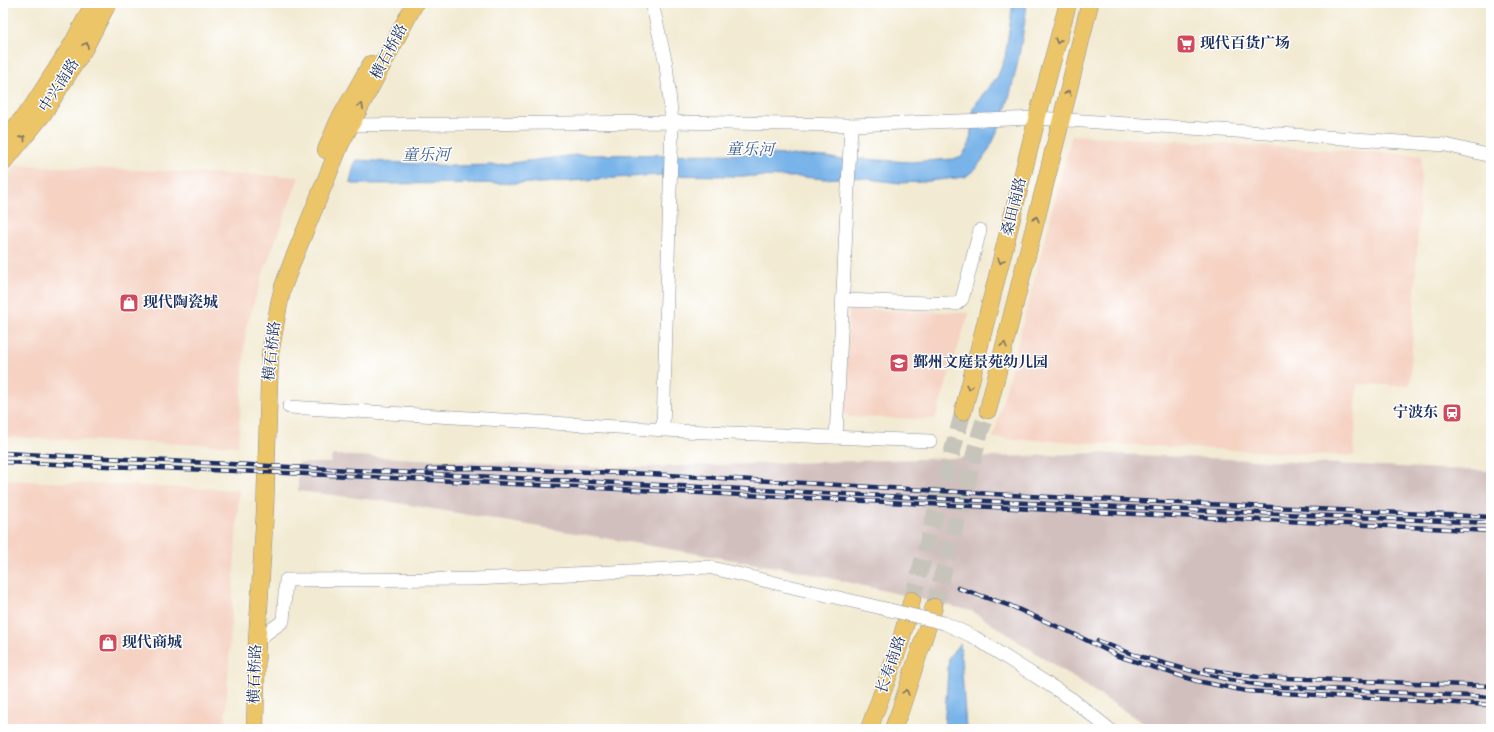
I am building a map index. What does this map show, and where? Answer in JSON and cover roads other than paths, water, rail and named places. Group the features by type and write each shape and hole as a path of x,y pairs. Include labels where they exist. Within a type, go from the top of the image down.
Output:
{"main road":[{"name":"中兴南路","path":"3,163 37,110 94,3"},
{"name":"中兴南路","path":"3,142 37,110 84,48 108,3"},
{"name":"横石桥路","path":"243,729 263,336 268,304 286,247 338,122 382,45 402,3"},
{"name":"横石桥路","path":"255,729 257,640 265,511 270,354 283,287 341,143 415,3"},
{"name":"桑田南路","path":"963,412 1037,118 1068,3"},
{"name":"桑田南路","path":"988,410 1062,120 1090,3"},
{"name":"长寿南路","path":"869,729 899,647 912,600"},
{"name":"长寿南路","path":"893,729 934,607"}],"street":[{"path":"652,3 666,64 672,122 663,430"},
{"path":"351,125 672,122 851,125 1037,118 1446,145 1491,156"},
{"path":"836,437 851,125"},
{"path":"843,300 956,304 962,299 980,230"},
{"path":"289,407 663,430 930,441"},
{"path":"257,640 283,621 286,580 475,579 708,567 944,623 981,641 1073,700 1109,729"}],"water":[{"path":"1013,3 1027,3 1021,45 1009,97 1001,123 991,145 979,164 965,177 900,183 853,177 824,179 803,177 659,175 541,183 350,183 354,165 357,160 452,166 496,165 576,155 767,154 827,157 841,160 863,159 910,162 953,159 962,156 970,143 973,108 998,76 1005,58"},
{"path":"960,643 966,729 944,729 949,657"}],"tunnel":[{"path":"934,607 980,433 988,410"},
{"path":"912,600 963,412"}],"railway":[{"path":"3,453 1028,503 1491,523"},
{"path":"3,462 287,473 1491,531"},
{"path":"428,469 473,468 651,474 1028,496 1491,517"},
{"path":"958,588 1011,606 1074,634 1118,656 1197,681 1246,691 1491,705"},
{"path":"1098,641 1135,655 1188,670 1265,686 1491,697"},
{"path":"1206,669 1257,677 1491,686"}],"place":[{"name":"现代百货广场","path":"1186,44"},
{"name":"现代陶瓷城","path":"129,303"},
{"name":"鄞州文庭景苑幼儿园","path":"899,363"},
{"name":"宁波东","path":"1452,413"},
{"name":"现代商城","path":"108,643"}],"water label":[{"name":"童乐河","path":"750,151"},
{"name":"童乐河","path":"426,156"}]}
